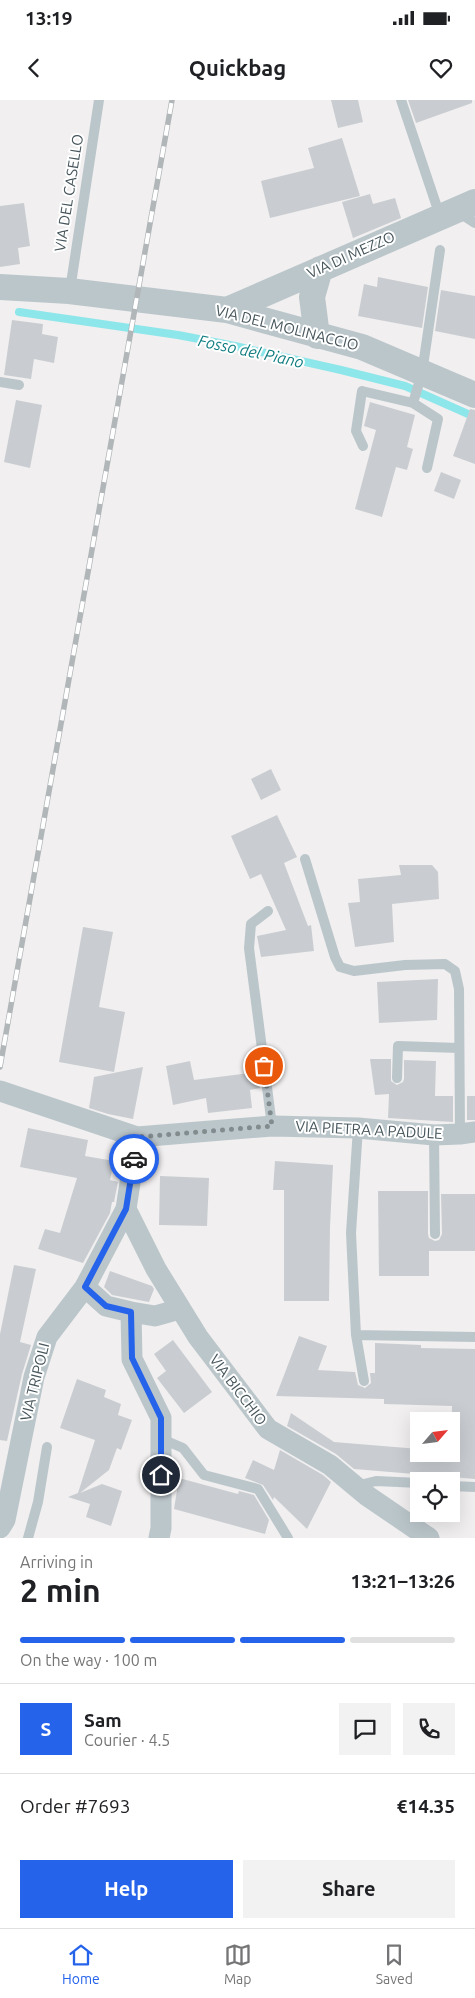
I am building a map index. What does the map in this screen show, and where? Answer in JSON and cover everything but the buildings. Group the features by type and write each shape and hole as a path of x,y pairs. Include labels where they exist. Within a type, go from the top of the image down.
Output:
{"street":[{"name":"VIA DI MEZZO","path":"227,310 320,269 461,213"},
{"path":"317,336 312,297 320,269"},
{"name":"VIA DEL MOLINACCIO","path":"0,287 69,291 227,310 362,347 421,376 475,395"},
{"name":"VIA PIETRA A PADULE","path":"0,1091 137,1137 272,1126 358,1128 434,1135 468,1133"},
{"name":"VIA TRIPOLI","path":"0,1528 5,1520 34,1377 47,1337 85,1287 126,1209 137,1137"},
{"name":"VIA BICCHIO","path":"126,1209 156,1269 198,1337 268,1429 330,1465 429,1538"},
{"path":"85,1287 106,1306 131,1312 154,1316 180,1309"},
{"path":"131,1312 132,1358 161,1418 161,1528 159,1538"}],"lane":[{"name":"VIA DEL CASELLO","path":"69,291 99,100"},
{"path":"401,100 461,213"},
{"path":"413,402 421,376 440,250"},
{"path":"0,382 20,385"},
{"path":"363,446 356,431 362,391 413,402 438,419 427,468"},
{"path":"305,859 335,957 340,967 354,971 445,964 455,972 459,989 459,1048 468,1133"},
{"path":"268,911 251,924 249,948 272,1126"},
{"path":"397,1078 398,1046 459,1048"},
{"path":"358,1128 351,1233 356,1335 364,1381"},
{"path":"434,1135 435,1234"},
{"path":"356,1335 475,1337"},
{"path":"162,1439 183,1448 204,1475 258,1489 288,1538"},
{"path":"28,1538 38,1502 47,1447"},
{"path":"356,1486 376,1481 410,1483"},
{"path":"460,1486 475,1487"}],"waterway":[{"name":"Fosso del Piano","path":"19,312 178,335 341,370 405,386 475,417"}],"railway":[{"path":"0,1067 172,100"}],"way so far":[{"path":"134,1159 137,1137 272,1126 264,1066"}],"route":[{"path":"134,1159 126,1209 85,1287 106,1306 131,1312 132,1358 161,1418 161,1475"}]}
